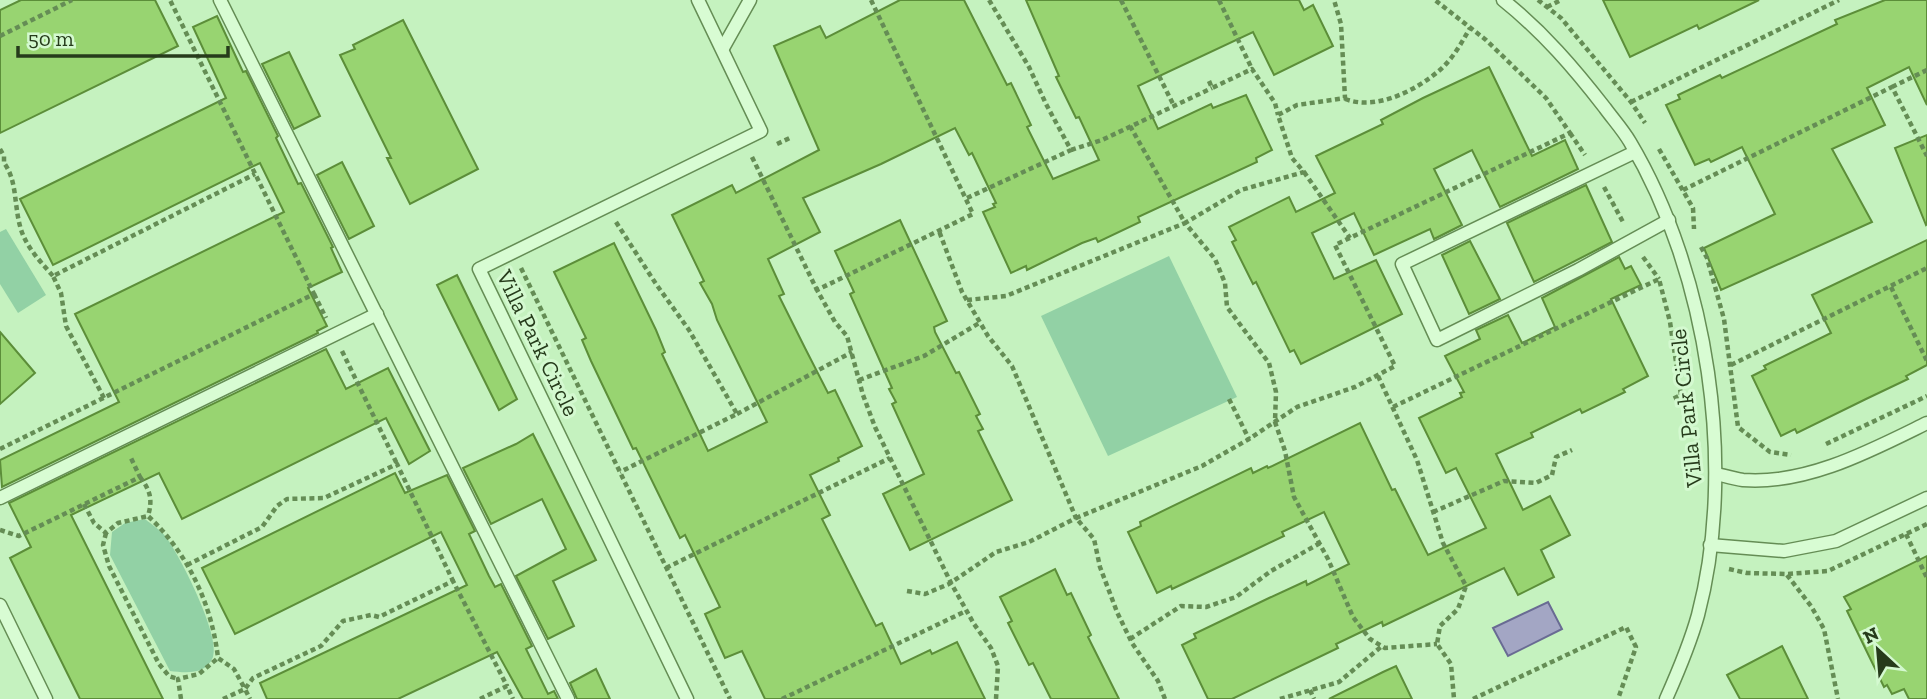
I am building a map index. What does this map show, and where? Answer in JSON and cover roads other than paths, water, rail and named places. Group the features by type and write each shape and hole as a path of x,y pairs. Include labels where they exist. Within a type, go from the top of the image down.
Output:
{"lane":[{"path":"220,0 568,699"},
{"path":"698,0 723,48"},
{"path":"723,48 750,0"},
{"name":"Villa Park Circle","path":"1503,0 1544,34 1629,141 1669,220 1683,261 1706,354 1717,474 1710,545 1698,614 1666,699"},
{"name":"Villa Park Circle","path":"687,699 479,269 761,131 723,48"},
{"path":"1635,152 1402,264 1437,340 1578,270 1669,220"},
{"path":"0,498 377,314"},
{"path":"1717,474 1743,480 1778,478 1821,469 1862,455 1927,423"},
{"path":"1710,545 1784,551 1836,541 1927,498"},
{"path":"0,606 46,699"}],"water":[{"path":"1548,602 1562,629 1508,656 1493,628"}]}
